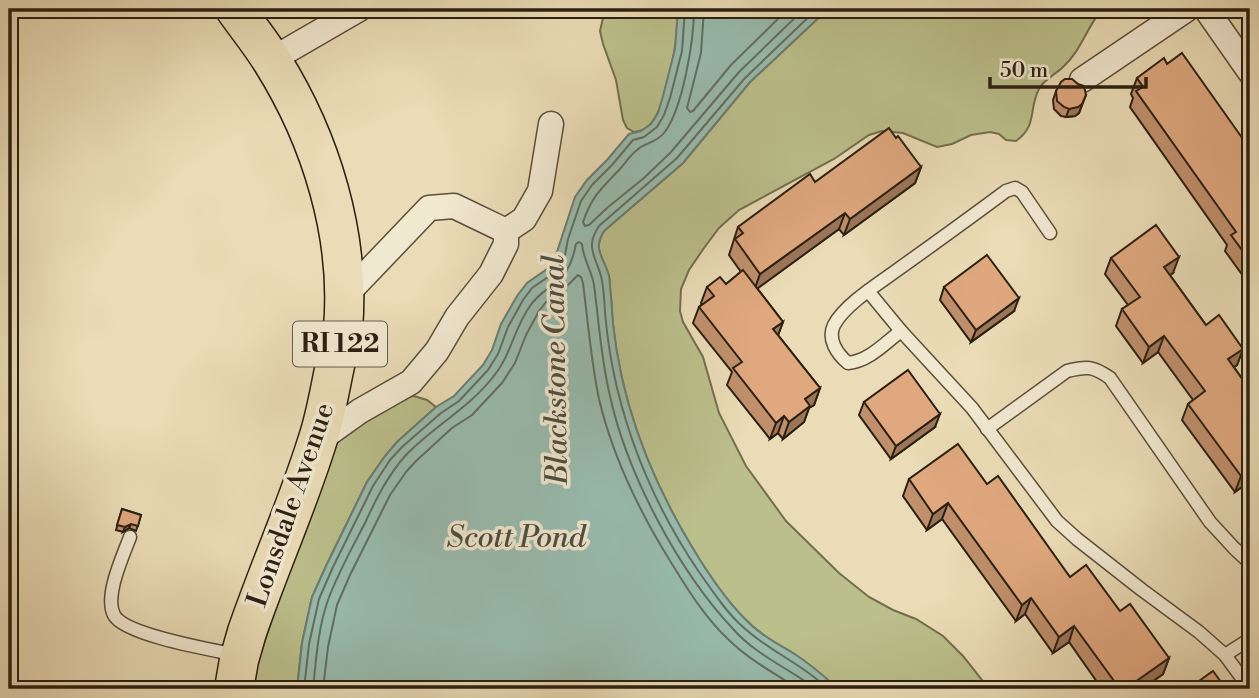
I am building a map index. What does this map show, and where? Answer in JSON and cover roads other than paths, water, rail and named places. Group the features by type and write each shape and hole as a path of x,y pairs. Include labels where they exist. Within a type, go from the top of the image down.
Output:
{"main road":[{"name":"Lonsdale Avenue","path":"235,9 271,60 306,127 323,172 337,224 344,297 342,330 318,441 257,603 237,673"}],"street":[{"path":"271,60 359,9"},
{"path":"1083,80 1187,9"},
{"path":"1206,9 1250,72"},
{"path":"506,231 524,219 540,191 551,124"},
{"path":"344,297 429,208 454,206 506,231"},
{"path":"318,441 360,411 411,382 437,351 457,317 491,274 506,244 506,231"}],"lane":[{"path":"901,331 869,356 856,362 848,363 839,355 832,340 833,327 842,313 1006,191 1015,188 1022,192 1050,233"},
{"path":"868,292 972,408 1057,521 1077,540 1199,632 1225,655 1250,689"},
{"path":"987,429 1067,371 1096,368 1110,378 1210,522 1250,563"},
{"path":"130,537 112,591 112,611 118,620 237,673"},
{"path":"1225,655 1250,639"}],"water":[{"name":"Scott Pond","path":"678,9 828,9 750,82 683,163 604,231 599,249 609,276 614,330 626,396 647,458 675,518 710,575 745,619 762,634 805,661 838,689 297,689 302,643 312,597 367,482 397,442 436,407 454,396 483,365 517,296 527,283 554,261 575,197 629,134 641,131 651,124 658,113 675,49"}],"water label":[{"name":"Blackstone Canal","path":"556,370"}]}
